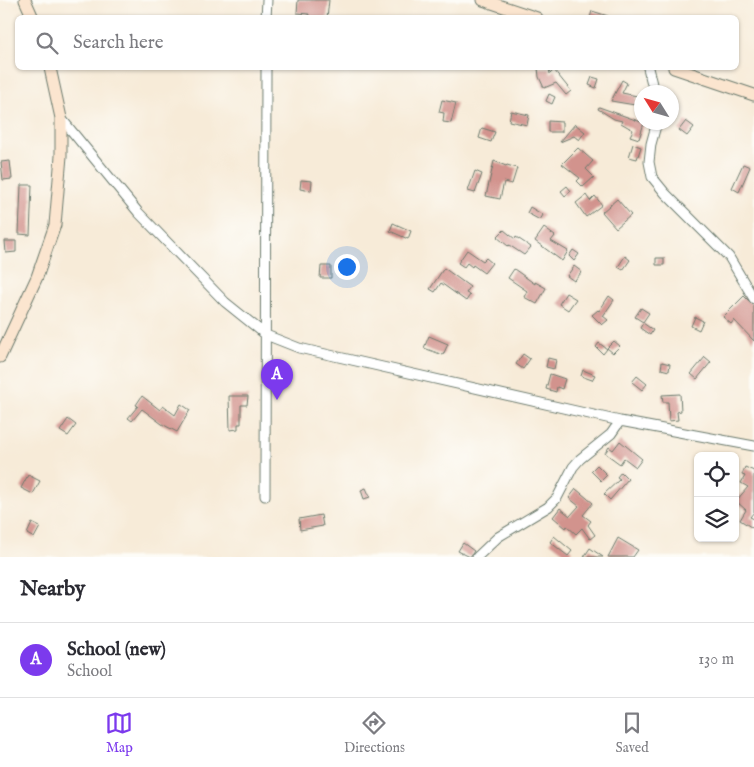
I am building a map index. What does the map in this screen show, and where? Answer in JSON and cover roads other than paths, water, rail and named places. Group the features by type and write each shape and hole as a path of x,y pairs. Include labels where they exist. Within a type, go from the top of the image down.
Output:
{"main road":[{"path":"25,0 32,15"},
{"path":"483,0 528,15"},
{"path":"0,357 37,277 54,225 61,156 61,118 50,70"},
{"path":"680,70 754,95"}],"street":[{"path":"266,15 267,0"},
{"path":"265,496 266,70"},
{"path":"648,70 652,85"},
{"path":"61,118 138,212 226,302 266,335 282,343 620,421 754,446"},
{"path":"654,130 650,144 649,162 652,177 665,193 729,257 754,299"},
{"path":"477,557 498,536 548,507 557,498 580,458 611,434 620,421"}],"place":[{"name":"School (new)","path":"277,400"}]}
